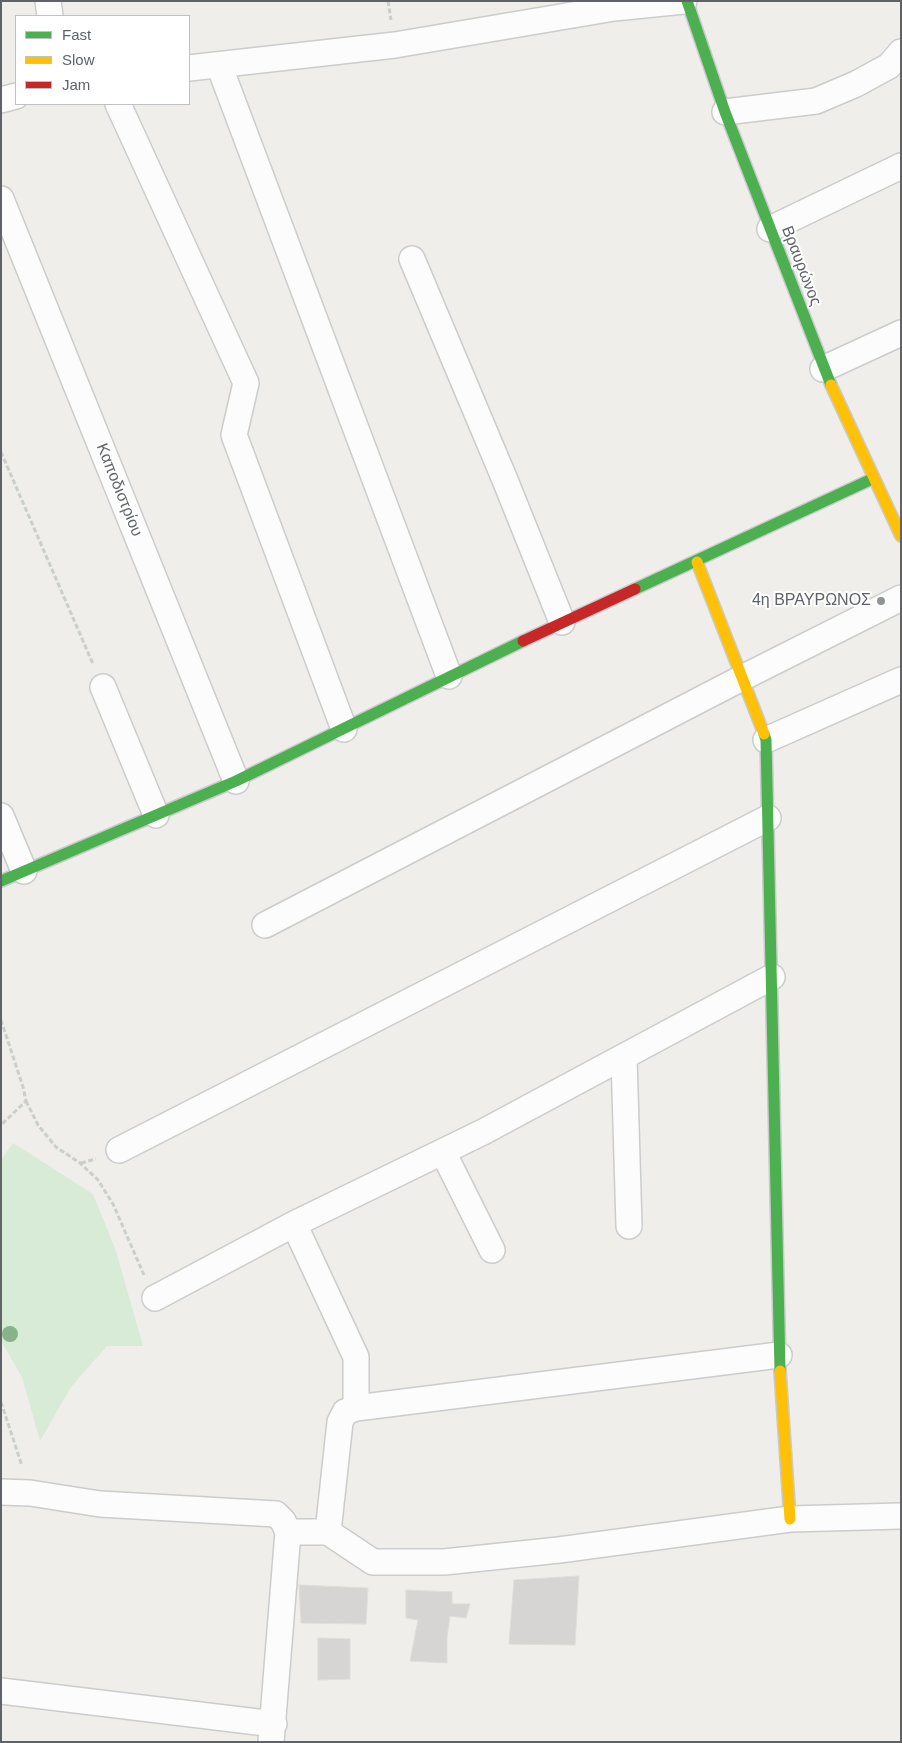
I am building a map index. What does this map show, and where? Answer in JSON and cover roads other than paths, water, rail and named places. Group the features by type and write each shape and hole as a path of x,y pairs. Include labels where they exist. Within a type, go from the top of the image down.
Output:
{"street":[{"path":"48,1 50,15"},
{"path":"190,68 396,45 614,8 685,1"},
{"name":"Βραυρώνος","path":"685,1 725,112 823,369 872,478 901,536"},
{"path":"725,112 816,101 856,84 889,66 901,52"},
{"path":"219,65 449,676"},
{"path":"1,100 15,96"},
{"path":"118,105 246,383 234,435 344,729"},
{"path":"770,229 901,166"},
{"name":"Καποδιστρίου","path":"1,200 236,780"},
{"path":"412,259 501,470 562,622"},
{"path":"823,369 901,333"},
{"path":"1,881 236,780 562,622 696,562 872,478"},
{"path":"696,562 766,740 780,1355 790,1519"},
{"path":"265,925 742,678 901,598"},
{"path":"766,740 901,680"},
{"path":"103,687 156,815"},
{"path":"1,816 24,871"},
{"path":"119,1150 768,818"},
{"path":"155,1298 294,1224 443,1152 772,977"},
{"path":"624,1057 629,1226"},
{"path":"443,1152 492,1250"},
{"path":"294,1224 356,1357 356,1408"},
{"path":"328,1532 340,1422 345,1412 356,1408 780,1355"},
{"path":"1,1492 30,1494 100,1504 276,1514 283,1521 288,1532 272,1733 1,1691"},
{"path":"288,1532 328,1532 373,1562 444,1562 559,1550 790,1519 901,1516"}],"place":[{"name":"4η ΒΡΑΥΡΩΝΟΣ","path":"881,601"}]}
